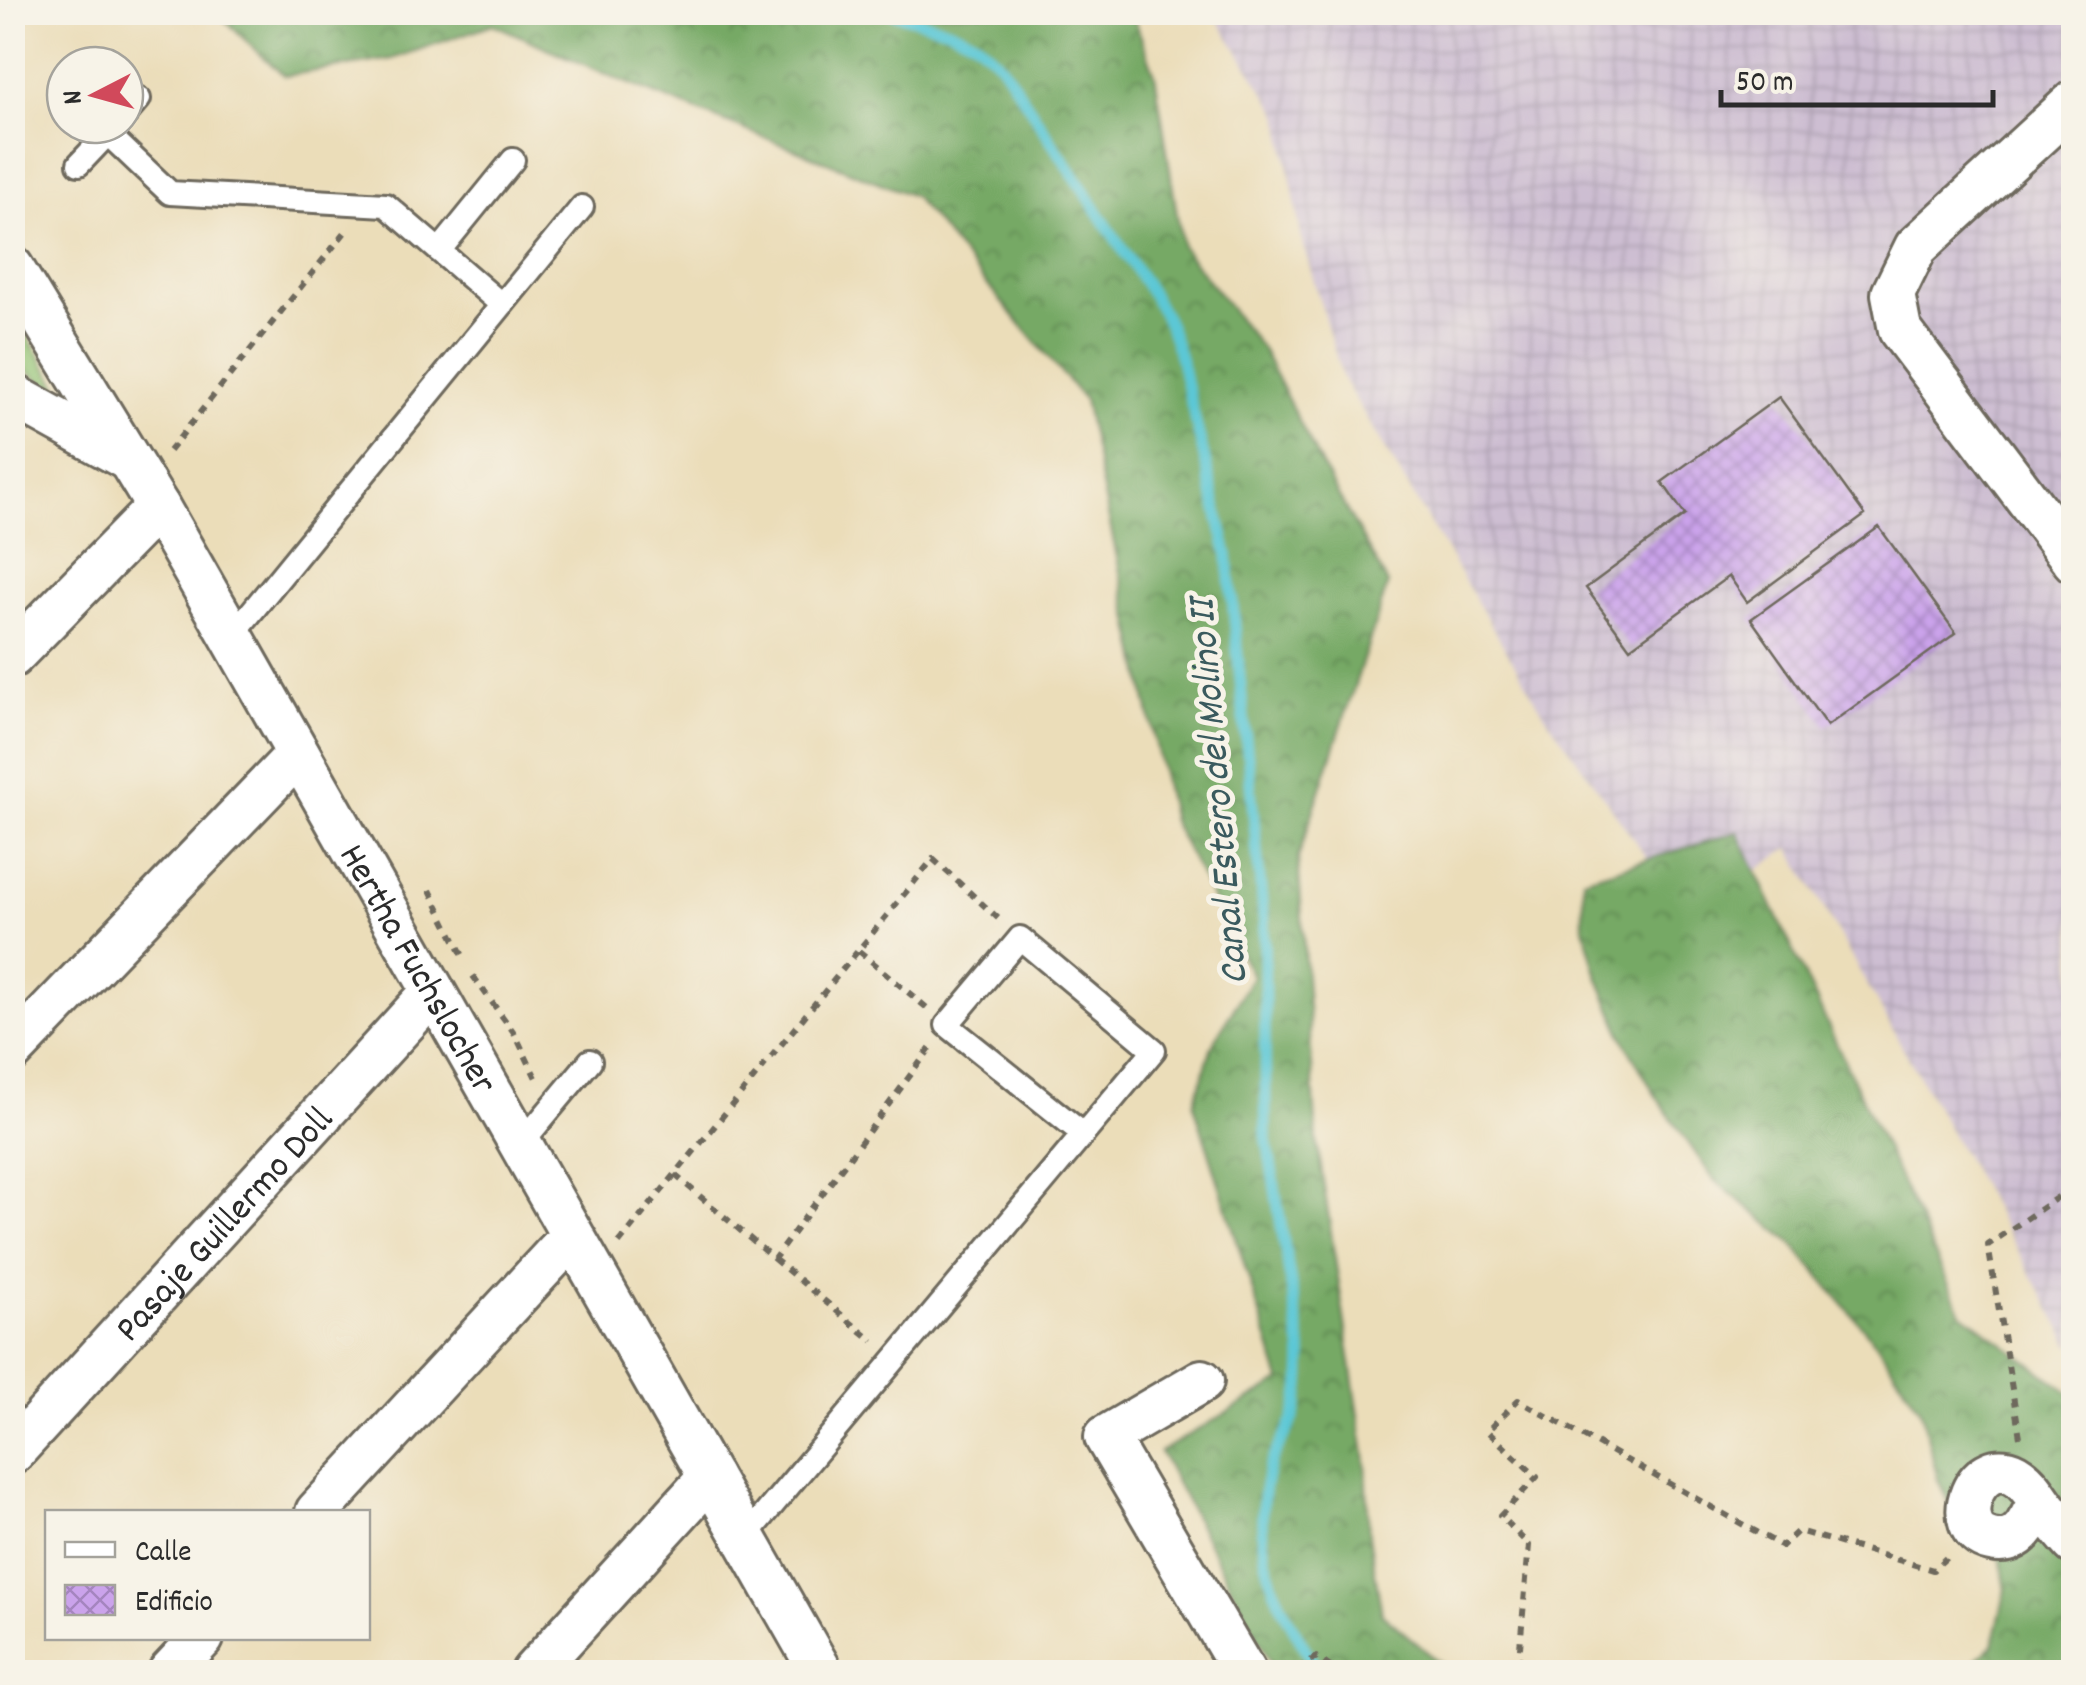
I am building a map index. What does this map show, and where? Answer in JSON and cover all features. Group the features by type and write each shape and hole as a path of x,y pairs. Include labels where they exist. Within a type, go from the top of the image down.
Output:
{"street":[{"path":"2074,102 1916,248 1892,294 1900,330 2074,561"},
{"name":"Hertha Fuchslocher","path":"12,268 144,483 821,1672"},
{"path":"12,396 144,483 12,656"},
{"path":"12,1051 298,754"},
{"name":"Pasaje Guillermo Doll","path":"12,1453 434,992"},
{"path":"319,1510 572,1236"},
{"path":"1202,1381 1106,1436 1244,1672"},
{"path":"2009,1472 2016,1474 2043,1510 2020,1534 2005,1541 1988,1540 1975,1530 1969,1516 1969,1500 1980,1479 2009,1472"},
{"path":"533,1672 710,1477"},
{"path":"170,1672 200,1640"}],"lane":[{"path":"80,164 97,145"},
{"path":"126,145 170,194 386,205 502,305"},
{"path":"439,251 513,160"},
{"path":"231,637 582,207"},
{"path":"745,1538 1154,1050 1020,938 947,1025 1083,1134"},
{"path":"520,1144 590,1061"}],"path":[{"path":"144,483 368,204"},
{"path":"634,1224 933,859 1020,938"},
{"path":"430,890 471,972 515,1034 551,1108"},
{"path":"774,1258 947,1025 859,951"},
{"path":"674,1175 896,1359"},
{"path":"2043,1510 1988,1245 2074,1186"},
{"path":"1450,1672 1518,1659 1528,1545 1500,1516 1537,1477 1487,1431 1518,1400 1782,1546 1798,1531 1933,1570 1975,1530"},
{"path":"1303,1669 1317,1657 1337,1672"}],"shaded area":[{"path":"1213,13 2073,13 2073,1349 1790,848 1689,917 1545,715 1342,377 1302,241 1279,114"}],"green space":[{"path":"217,13 1132,13 1155,74 1182,247 1262,349 1388,584 1298,858 1317,1141 1366,1461 1369,1536 1382,1614 1451,1672 1276,1672 1160,1452 1281,1381 1194,1104 1212,1046 1252,976 1172,821 1084,400 913,196 622,81 493,24 392,59 284,76"},
{"path":"13,313 67,401 13,360"},
{"path":"1738,832 1962,1313 2073,1395 2073,1672 1961,1672 1993,1645 2006,1589 2001,1560 1951,1508 1938,1479 1921,1410 1876,1343 1791,1242 1714,1180 1656,1096 1626,1044 1598,977 1583,923 1583,879"}],"building":[{"path":"1779,397 1865,515 1747,602 1729,576 1630,648 1586,588 1685,515 1662,482"},
{"path":"1879,527 1956,633 1827,726 1751,619"}],"waterway":[{"name":"Canal Estero del Molino II","path":"890,12 977,42 1001,64 1153,296 1169,325 1180,358 1228,555 1264,923 1266,1134 1302,1351 1296,1412 1271,1462 1265,1484 1263,1545 1272,1584 1319,1672"}]}
